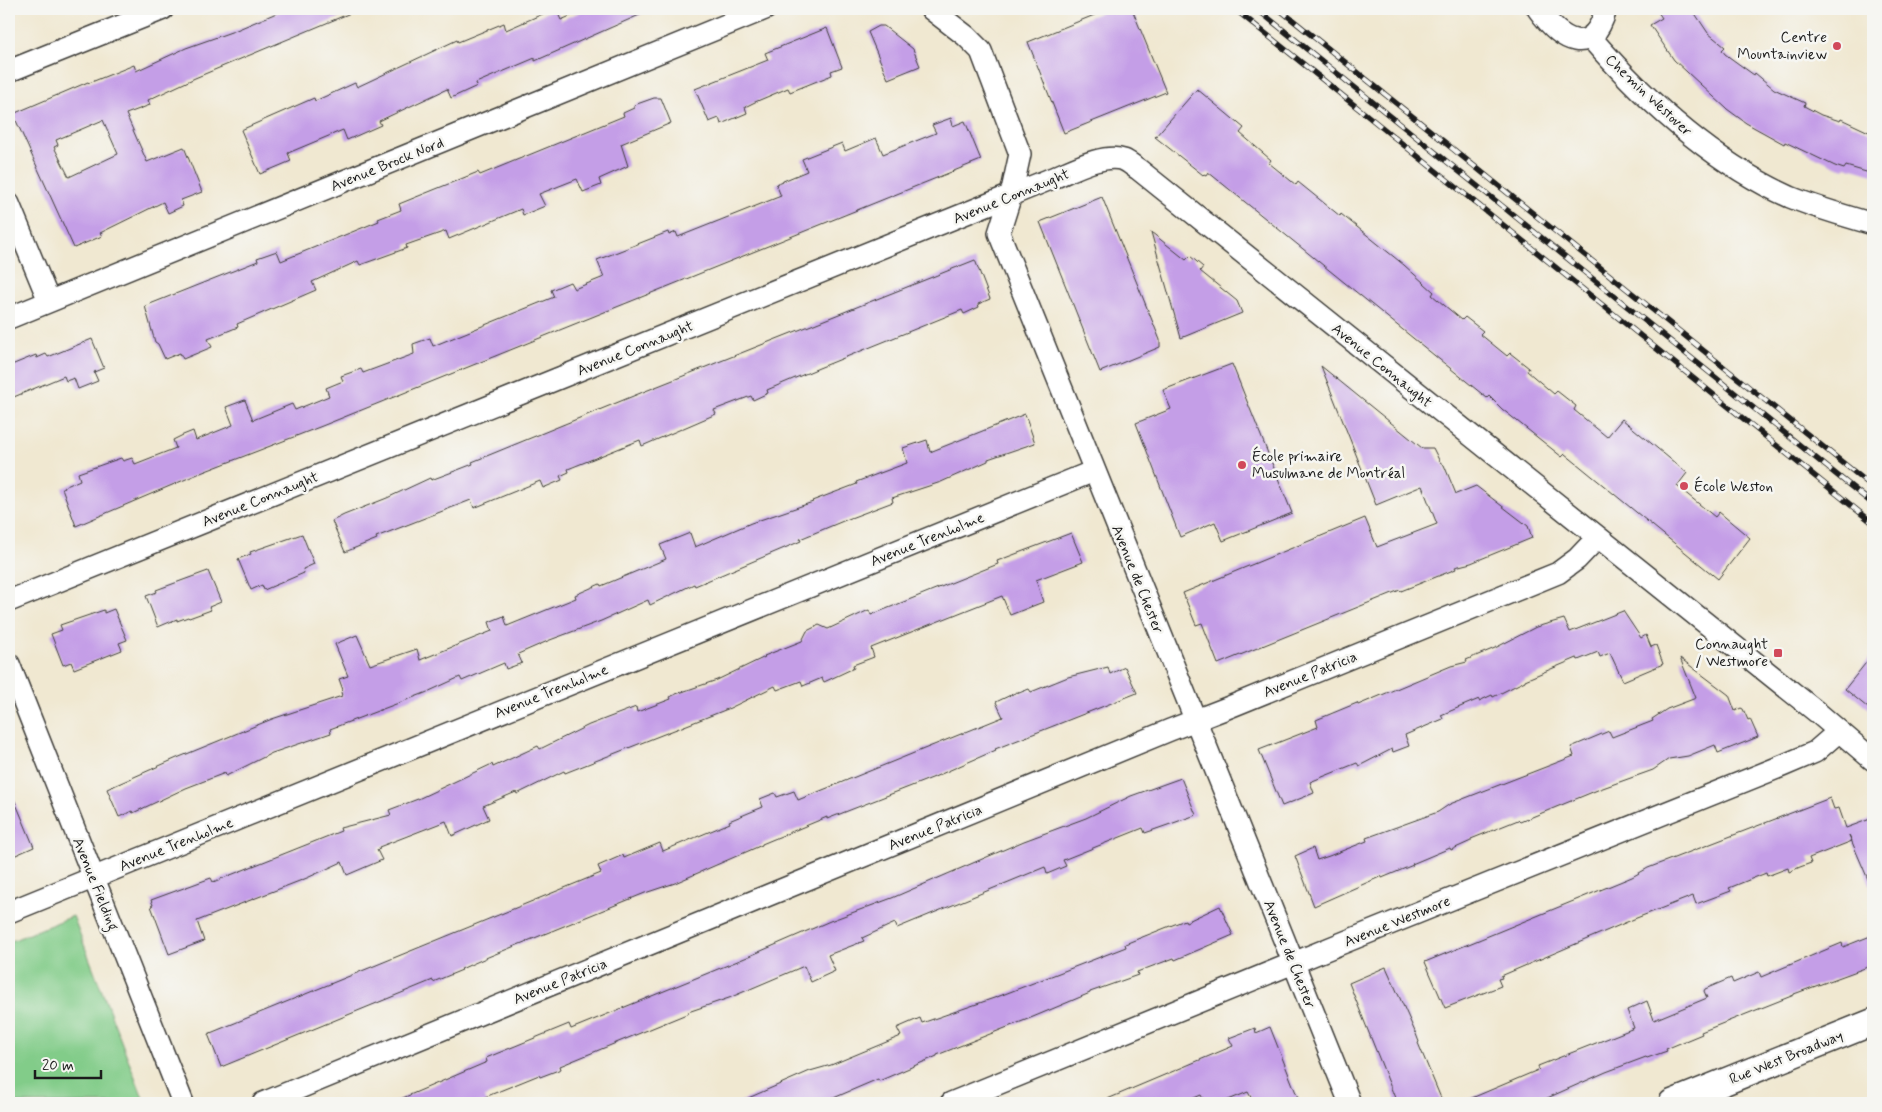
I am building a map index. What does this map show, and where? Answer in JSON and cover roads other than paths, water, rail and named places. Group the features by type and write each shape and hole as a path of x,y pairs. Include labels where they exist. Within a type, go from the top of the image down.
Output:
{"street":[{"path":"9,71 163,9"},
{"name":"Avenue Brock Nord","path":"9,318 765,9"},
{"name":"Avenue de Chester","path":"932,9 966,36 981,51 1020,154 1011,195 999,233 1350,1103"},
{"path":"1538,9 1552,25 1573,40 1581,41 1591,38 1598,30 1606,9"},
{"name":"Chemin Westover","path":"1591,38 1665,114 1695,139 1742,170 1789,196 1816,207 1873,224"},
{"name":"Avenue Connaught","path":"9,601 1011,195 1102,159 1116,159 1130,163 1818,713 1873,760"},
{"path":"9,204 50,301"},
{"name":"Avenue Trenholme","path":"9,912 1094,471"},
{"name":"Avenue Patricia","path":"263,1103 1558,573 1577,559 1597,538"},
{"name":"Avenue Fielding","path":"9,664 183,1103"},
{"name":"Avenue Westmore","path":"951,1103 1788,764 1815,752 1838,732"},
{"name":"Rue West Broadway","path":"1672,1103 1873,1022"}],"railway":[{"path":"1235,9 1873,523"},
{"path":"1257,9 1873,504"},
{"path":"1279,9 1873,487"}],"place":[{"name":"Centre Mountainview","path":"1837,46"},
{"name":"École primaire Musulmane de Montréal","path":"1242,465"},
{"name":"École Weston","path":"1684,486"},
{"name":"Connaught / Westmore","path":"1778,653"}]}
